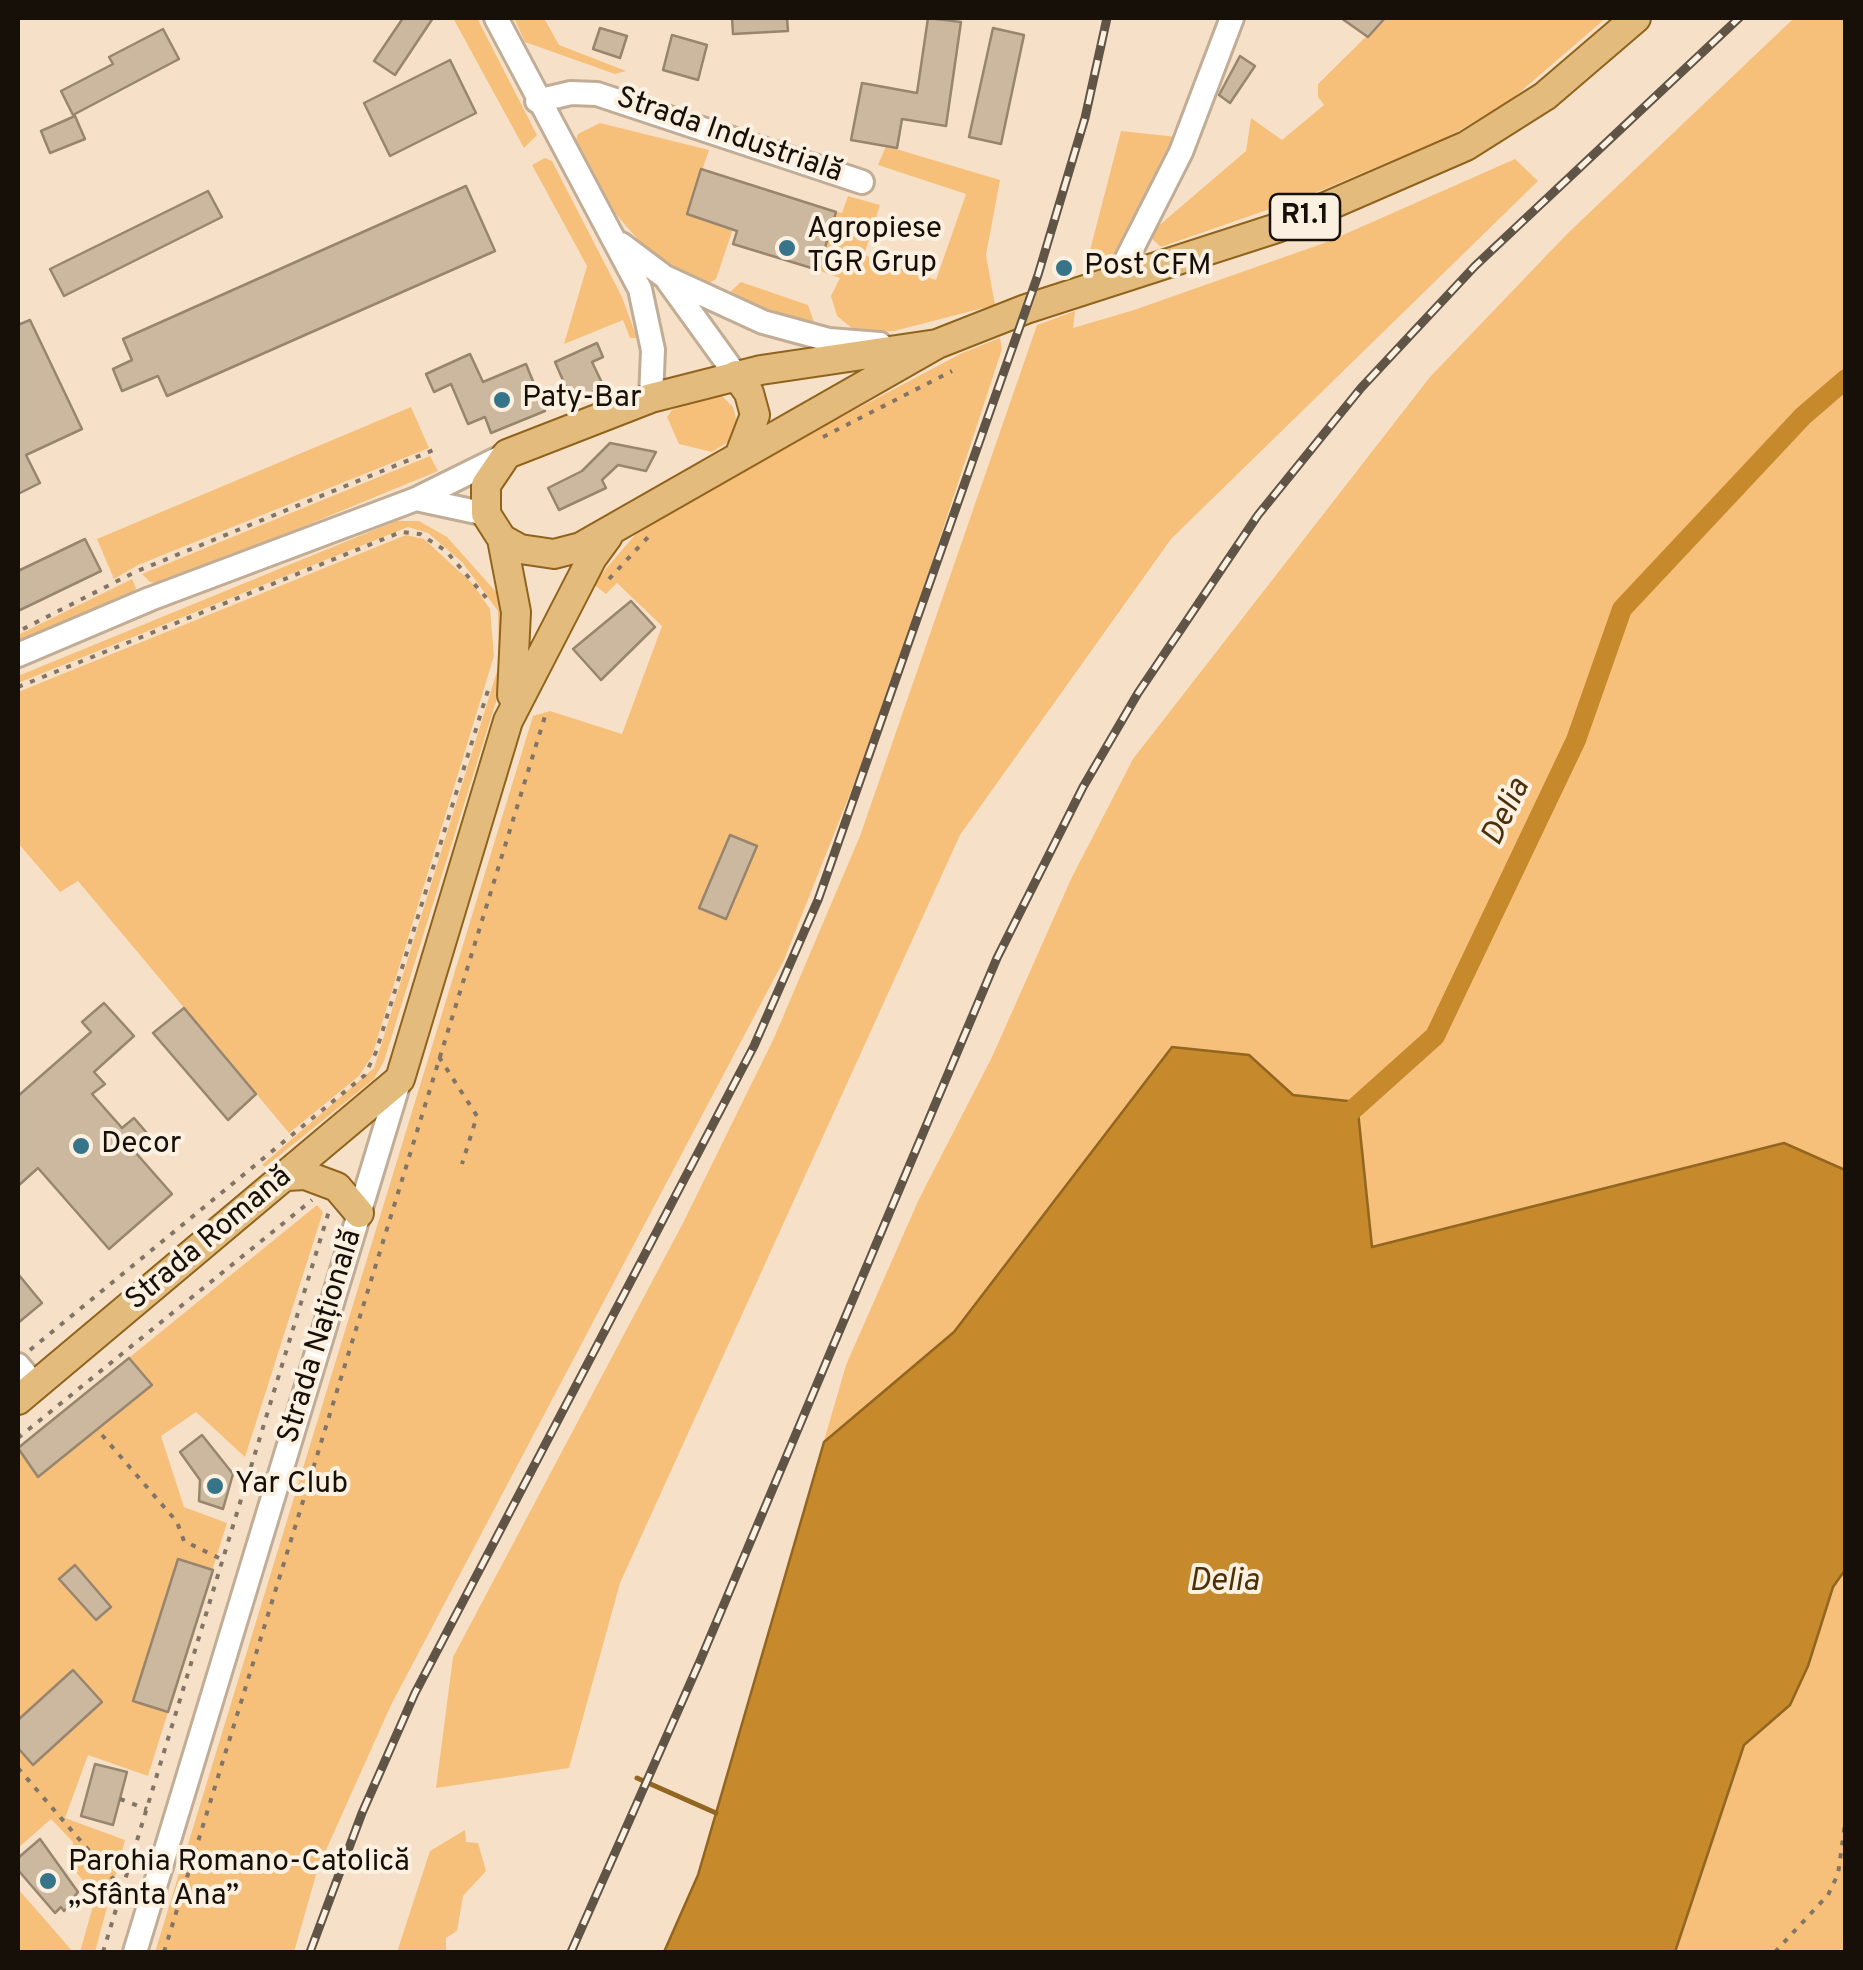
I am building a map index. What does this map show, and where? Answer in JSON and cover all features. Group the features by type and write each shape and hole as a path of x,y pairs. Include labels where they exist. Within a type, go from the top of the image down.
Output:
{"main road":[{"name":"Strada Națională","path":"502,538 530,551 569,552 936,344 1026,310 1277,228 1466,146 1545,96 1636,18"},
{"name":"Strada Națională","path":"507,454 651,398 736,375 936,344"},
{"path":"736,375 749,393 755,415 740,454"},
{"path":"486,514 486,485 507,454"},
{"name":"Strada Națională","path":"400,1079 508,721 515,672 516,612 502,538 486,514"},
{"name":"Strada Națională","path":"508,721 592,558 618,523"},
{"name":"Strada Romană","path":"22,1377 288,1176 400,1079"},
{"path":"288,1176 322,1179 337,1186 359,1213"}],"street":[{"path":"496,18 537,102 640,290 653,350 651,398"},
{"path":"1116,282 1181,152 1232,18"},
{"name":"Strada Industrială","path":"537,102 571,93 610,97 862,182"},
{"path":"614,239 664,277 793,332 861,344 936,344"},
{"path":"664,277 736,375"},
{"path":"18,655 150,600 416,499 507,454"},
{"path":"416,499 486,514"},
{"name":"Strada Națională","path":"135,1952 400,1079"}],"path":[{"path":"808,445 952,371"},
{"path":"18,632 135,572 436,449"},
{"path":"18,687 401,532 420,534 446,551 493,609"},
{"path":"600,591 654,532"},
{"path":"22,1377 365,1075 376,1052 491,680"},
{"path":"164,1952 546,712"},
{"path":"439,1058 477,1116 462,1164"},
{"path":"18,1438 314,1199 325,1202 330,1209 102,1952"},
{"path":"102,1435 177,1522 184,1541 223,1560"},
{"path":"18,1768 122,1888"},
{"path":"120,1798 146,1809"},
{"path":"1776,1952 1828,1895 1838,1874 1846,1817"}],"shaded area":[{"path":"453,18 477,18 537,135 524,148"},
{"path":"514,18 544,18 559,45 626,71 615,74 525,42"},
{"path":"1385,18 1606,18 1512,99 1450,136 1310,195 1161,247 1151,238 1156,228 1246,151 1251,118 1282,140 1324,105 1318,97 1318,84"},
{"path":"1794,18 1845,18 1845,1952 664,1952 698,1875 846,1365 919,1199 992,1057 1071,879 1133,759 1430,377 1567,234"},
{"path":"600,123 709,150 687,214 733,229 716,279 708,284 675,267 640,242 608,205 575,143 578,134"},
{"path":"1121,131 1177,137 1110,268 1083,277"},
{"path":"886,146 1000,180 986,255 995,305 894,331 858,333 837,316 831,296 840,278 818,270 836,212 842,213 848,196 880,205 864,255 936,280 966,194 878,165"},
{"path":"545,158 552,161 622,297 637,338 630,338 623,320 564,344 587,266 532,165"},
{"path":"1515,159 1538,181 1171,539 960,835 620,1583 569,1768 436,1788 453,1657 683,1223 774,1038 860,836 1037,325 1075,311 1073,328 1134,310 1327,242"},
{"path":"741,282 808,305 814,322 786,320 736,299 731,291"},
{"path":"1000,338 1002,349 886,703 784,960 391,1705 318,1868 294,1952 155,1952 533,716 550,711 622,734 662,626 617,583 606,594 593,584 634,536 668,509 962,353"},
{"path":"712,394 722,396 733,407 738,426 733,439 712,452 679,444 667,417 672,410"},
{"path":"411,407 429,448 138,565 114,579 97,539"},
{"path":"430,456 438,471 164,584 150,582 142,574"},
{"path":"396,521 419,521 447,537 498,594 505,607 504,676 384,1061 374,1079 265,1167 262,1165 374,1068 499,665 498,611 462,562 428,533 408,527 18,683 18,676"},
{"path":"406,535 424,539 472,583 490,609 494,656 372,1056 359,1076 289,1133 78,881 60,892 18,843 18,692"},
{"path":"132,579 136,588 132,597 20,643 18,635"},
{"path":"317,1205 323,1212 245,1457 196,1412 161,1436 184,1507 227,1523 148,1776 88,1755 65,1818 125,1840 95,1952 80,1952 96,1895 72,1868 73,1842 51,1819 18,1848 18,1448"},
{"path":"465,1830 466,1842 478,1843 486,1871 463,1896 457,1931 446,1938 446,1952 397,1952 430,1851"},
{"path":"18,1889 41,1915 73,1952 18,1952"}],"water":[{"name":"Delia","path":"1172,1047 1249,1055 1293,1095 1357,1102 1372,1247 1784,1143 1845,1170 1845,1570 1833,1587 1808,1666 1790,1705 1744,1745 1675,1952 664,1952 698,1875 824,1442 954,1332"}],"building":[{"path":"403,18 433,18 395,75 374,61"},
{"path":"732,18 787,18 788,31 733,34"},
{"path":"928,18 961,22 946,126 902,119 897,148 851,140 862,83 917,93"},
{"path":"1341,18 1385,18 1368,37"},
{"path":"600,28 627,36 620,58 593,49"},
{"path":"993,28 1024,35 1001,144 969,137"},
{"path":"163,29 179,59 73,115 61,91 113,64 109,57"},
{"path":"672,35 707,45 698,80 663,70"},
{"path":"1240,56 1255,66 1230,103 1219,95"},
{"path":"450,60 476,113 390,156 364,103"},
{"path":"75,116 85,139 50,153 41,131"},
{"path":"701,169 836,212 818,270 733,244 737,231 687,214"},
{"path":"466,186 495,251 167,396 158,376 122,391 113,369 132,360 123,339"},
{"path":"208,191 222,217 64,296 50,269"},
{"path":"30,320 82,429 26,455 40,483 18,494 18,325"},
{"path":"597,343 603,357 592,362 604,387 572,401 555,362"},
{"path":"470,354 483,382 526,364 545,411 491,433 485,417 468,424 451,384 434,392 426,374"},
{"path":"610,443 656,452 646,471 618,465 602,480 606,488 559,510 548,488 582,471"},
{"path":"85,539 101,571 18,611 18,571"},
{"path":"631,601 655,627 601,680 573,649"},
{"path":"730,835 757,846 726,919 699,908"},
{"name":"Decor","path":"104,1003 134,1036 94,1072 105,1084 92,1094 122,1128 134,1118 152,1139 136,1153 172,1194 109,1249 38,1168 18,1186 18,1096 91,1032 82,1022"},
{"path":"184,1008 256,1094 228,1120 153,1033"},
{"path":"18,1274 42,1303 18,1323"},
{"path":"129,1358 152,1385 38,1477 18,1448"},
{"path":"202,1435 233,1474 223,1509 199,1501 200,1480 180,1452"},
{"path":"178,1559 213,1570 168,1712 133,1701"},
{"path":"75,1565 111,1607 96,1620 59,1579"},
{"path":"73,1670 102,1702 33,1765 18,1748 18,1720"},
{"path":"95,1764 127,1772 113,1825 81,1816"},
{"name":"Parohia Romano-Catolică „Sfânta Ana”","path":"40,1839 78,1892 64,1911 61,1907 55,1913 18,1870 18,1858"}],"waterway":[{"name":"Delia","path":"1338,1123 1435,1036 1576,740 1622,609 1803,416 1846,379"},
{"path":"637,1778 716,1813"}],"railway":[{"path":"310,1952 362,1813 415,1693 754,1046 818,900 1038,275 1085,118 1107,18"},
{"path":"571,1952 700,1661 997,958 1083,787 1138,693 1258,515 1361,388 1475,266 1739,18"}],"place":[{"name":"Agropiese TGR Grup","path":"787,248"},
{"name":"Post CFM","path":"1064,268"},
{"name":"Paty-Bar","path":"502,400"},
{"name":"Decor","path":"81,1146"},
{"name":"Yar Club","path":"215,1486"},
{"name":"Parohia Romano-Catolică „Sfânta Ana”","path":"48,1881"}]}
